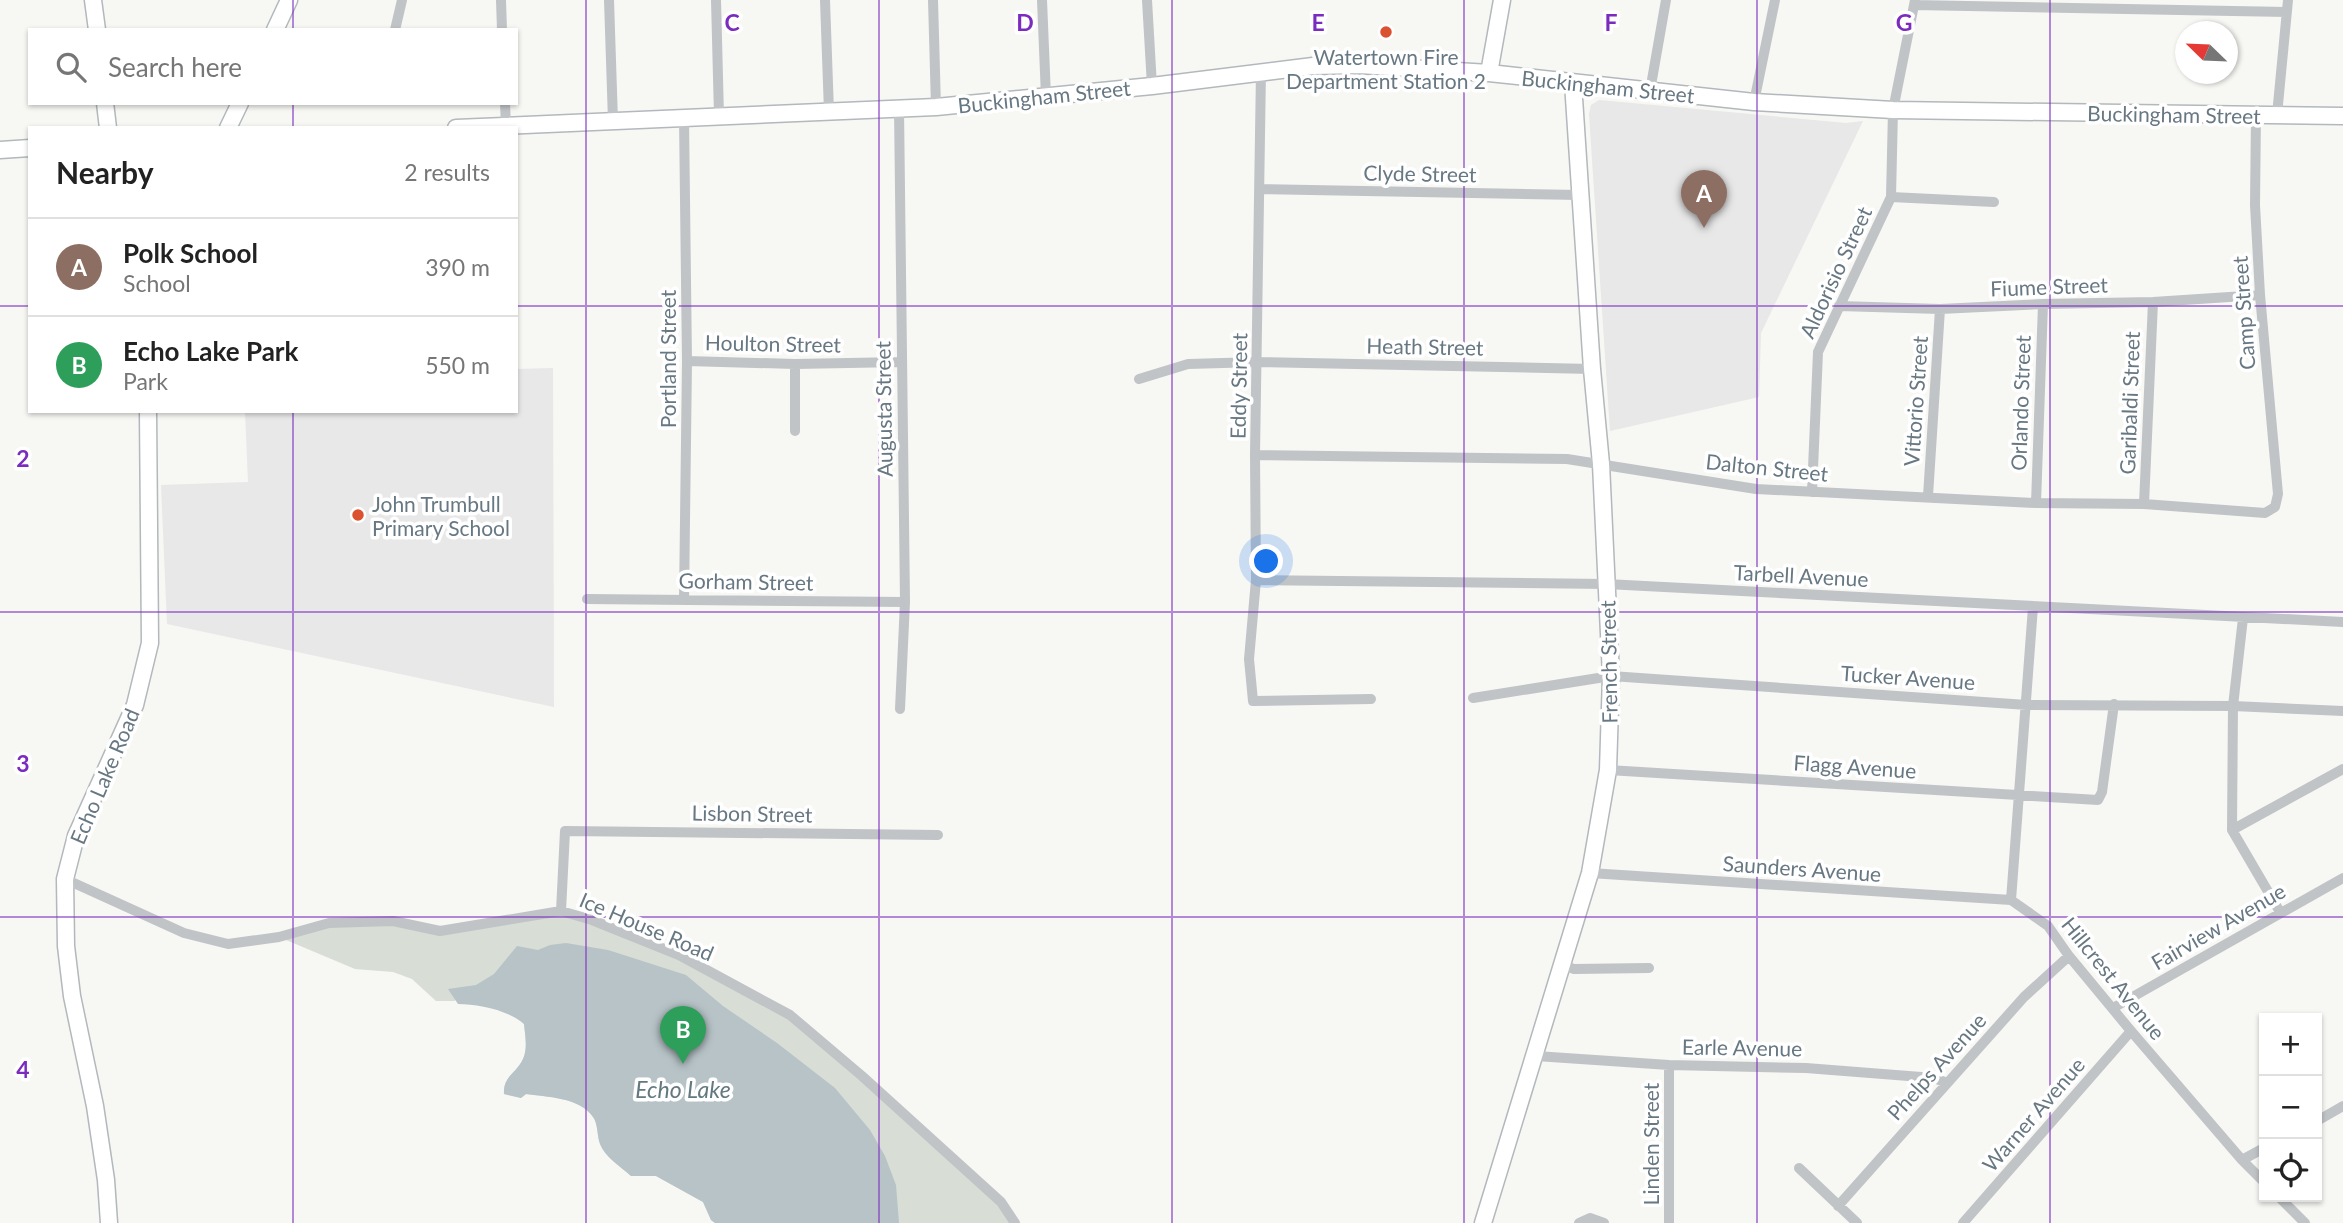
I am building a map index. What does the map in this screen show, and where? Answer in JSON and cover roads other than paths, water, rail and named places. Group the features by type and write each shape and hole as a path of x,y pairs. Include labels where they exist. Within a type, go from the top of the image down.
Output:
{"main road":[{"path":"93,0 97,28"},
{"path":"276,28 289,0"},
{"path":"1489,73 1502,0"},
{"name":"Buckingham Street","path":"489,126 936,107 1152,86 1313,66 1378,65 1489,73 1754,102 1894,110 2343,116"},
{"name":"French Street","path":"1483,1223 1590,873 1608,769 1611,676 1601,464 1579,195 1573,83"},
{"path":"105,105 108,126"},
{"path":"230,126 239,105"},
{"path":"0,150 28,148"},
{"name":"Echo Lake Road","path":"109,1223 95,1106 72,996 66,946 65,879 76,836 135,705 150,643 148,413"}],"street":[{"path":"395,28 402,0"},
{"path":"500,0 502,28"},
{"path":"609,0 613,121"},
{"path":"716,0 719,116"},
{"path":"825,0 829,111"},
{"path":"933,0 936,107"},
{"path":"1042,0 1046,97"},
{"path":"1147,0 1152,86"},
{"path":"1650,91 1666,0"},
{"path":"1754,102 1775,0"},
{"path":"2277,115 2288,0"},
{"path":"1914,3 2287,12"},
{"name":"Aldorisio Street","path":"1812,492 1818,352 1891,197 1894,110 1914,3"},
{"name":"Eddy Street","path":"1261,71 1255,455 1256,580 1249,659 1253,701 1371,699"},
{"path":"505,105 506,125"},
{"name":"Augusta Street","path":"899,108 905,602 900,709"},
{"name":"Camp Street","path":"2256,114 2255,205 2260,295 2278,494 2275,507"},
{"name":"Portland Street","path":"684,118 687,360 684,600"},
{"name":"Clyde Street","path":"1260,190 1579,195"},
{"path":"1891,197 1994,202"},
{"name":"Fiume Street","path":"1839,306 1940,309 2153,302 2260,295"},
{"name":"Garibaldi Street","path":"2144,504 2153,302"},
{"name":"Orlando Street","path":"2036,503 2043,304"},
{"name":"Vittorio Street","path":"1928,496 1940,309"},
{"name":"Houlton Street","path":"687,360 795,364 901,362"},
{"name":"Heath Street","path":"1139,379 1188,364 1258,362 1592,369"},
{"path":"795,364 795,431"},
{"name":"Dalton Street","path":"1255,455 1567,459 1756,489 2036,503 2144,504 2265,513 2275,507"},
{"name":"Tarbell Avenue","path":"1256,580 1606,584 2343,622"},
{"name":"Gorham Street","path":"587,598 905,602"},
{"path":"2011,900 2033,607"},
{"path":"2243,618 2233,706 2232,830 2280,912"},
{"name":"Tucker Avenue","path":"1473,698 1611,676 2027,705 2233,706 2343,711"},
{"name":"Flagg Avenue","path":"1608,769 2098,800 2102,792 2114,704"},
{"path":"2232,830 2343,769"},
{"name":"Lisbon Street","path":"561,911 565,831 938,835"},
{"name":"Saunders Avenue","path":"1590,873 2011,900"},
{"name":"Fairview Avenue","path":"2113,1008 2343,878"},
{"name":"Ice House Road","path":"65,879 184,933 228,944 279,937 329,923 393,922 440,931 561,911 592,920 679,955 790,1016 862,1076 1000,1202 1014,1223"},
{"name":"Hillcrest Avenue","path":"2011,900 2048,926 2069,956 2131,1031 2259,1177"},
{"name":"Phelps Avenue","path":"1838,1206 2024,996 2069,956"},
{"path":"1562,965 1574,969 1649,968"},
{"name":"Warner Avenue","path":"1963,1223 2131,1031"},
{"name":"Earle Avenue","path":"1536,1056 1669,1065 1806,1068 1934,1078 1947,1083"},
{"name":"Linden Street","path":"1669,1065 1669,1223"},
{"path":"2322,1119 2341,1112"},
{"path":"2242,1160 2259,1152"},
{"path":"1799,1168 1857,1223"},
{"path":"2284,1202 2305,1223"},
{"path":"1579,1223 1590,1217 1604,1223"}],"water":[{"name":"Echo Lake","path":"566,943 608,950 686,975 723,1006 835,1088 870,1130 885,1156 896,1185 899,1223 715,1223 703,1202 656,1176 631,1176 614,1162 600,1144 595,1120 580,1105 553,1097 526,1094 521,1098 504,1094 508,1079 525,1055 524,1024 510,1015 492,1009 458,1004 448,989 476,985 494,974 517,946 538,950"}],"place":[{"name":"Watertown Fire Department Station 2","path":"1386,32"},
{"name":"Polk School","path":"1704,228"},
{"name":"John Trumbull Primary School","path":"358,515"},
{"name":"Echo Lake Park","path":"683,1064"}]}
